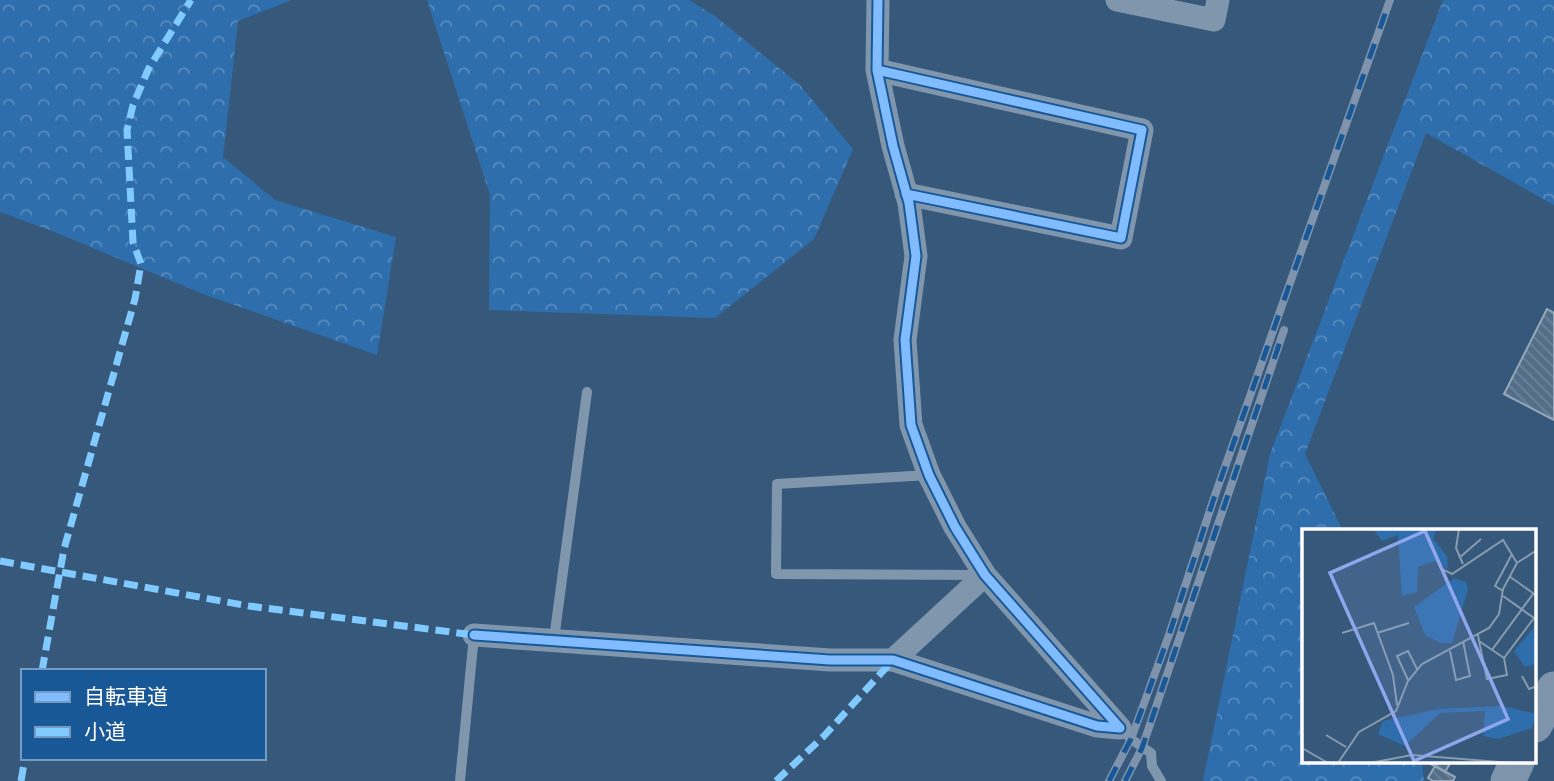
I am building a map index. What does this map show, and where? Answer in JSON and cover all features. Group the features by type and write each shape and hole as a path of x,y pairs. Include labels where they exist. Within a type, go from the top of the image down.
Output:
{"main road":[{"path":"1536,723 1554,690"},
{"path":"1508,781 1516,764"}],"street":[{"path":"878,0 877,69 906,194 916,256 905,340 911,425 929,475 955,527 985,575 1120,728"},
{"path":"1117,0 1214,20 1218,0"},
{"path":"877,69 1142,130 1121,238 906,194"},
{"path":"893,660 985,575"},
{"path":"474,635 830,660 893,660 1097,726 1120,728"}],"lane":[{"path":"554,639 587,392"},
{"path":"929,475 777,484 776,574 985,575"},
{"path":"460,781 474,635"},
{"path":"1120,728 1151,753 1153,766 1161,781"}],"green space":[{"path":"0,0 292,0 238,21 223,157 275,200 396,237 377,355 203,294 0,212"},
{"path":"427,0 689,0 715,16 800,85 853,149 814,239 715,318 489,310 490,195"},
{"path":"1443,0 1554,0 1554,205 1426,133 1305,454 1342,529 1302,529 1302,764 1422,764 1424,781 1203,781 1270,454"}],"building":[{"path":"1547,309 1554,313 1554,420 1504,394"},
{"path":"1431,764 1450,764 1445,772"},
{"path":"1435,766 1455,777 1453,781 1433,781 1428,778"}],"railway":[{"path":"1109,781 1131,739 1169,635 1214,498 1390,0"},
{"path":"1125,781 1142,748 1284,330"}],"marked path":[{"path":"42,669 64,549 135,299 141,264 133,242 127,130 133,105 149,68 191,0"},
{"path":"0,561 249,606 474,635"},
{"path":"776,781 824,736 893,660"},
{"path":"21,781 25,760"}],"cycle path":[{"path":"878,0 877,70 893,146 909,203 916,256 905,340 911,425 929,475 955,527 985,575 1120,728"},
{"path":"877,70 1142,130 1121,238 906,194"},
{"path":"474,635 830,660 893,660 1097,726 1120,728"}]}
